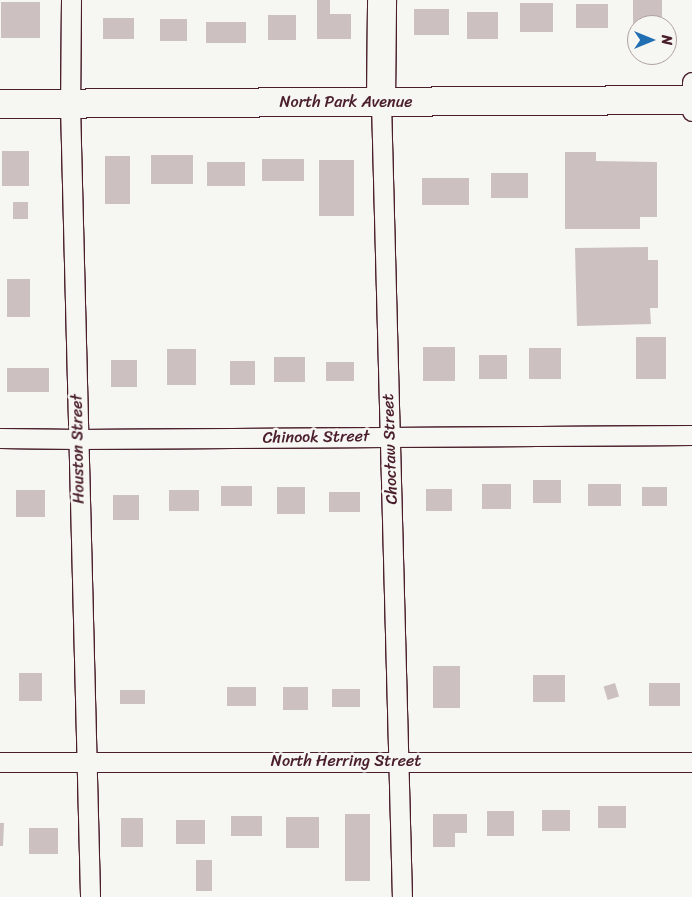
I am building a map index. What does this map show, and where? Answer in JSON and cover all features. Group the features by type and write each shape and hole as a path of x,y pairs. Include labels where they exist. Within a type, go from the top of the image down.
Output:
{"street":[{"name":"Houston Street","path":"71,0 70,105 90,897"},
{"name":"Choctaw Street","path":"382,0 381,102 402,897"},
{"path":"692,82 692,112"},
{"name":"North Park Avenue","path":"0,104 692,100"},
{"name":"Chinook Street","path":"0,438 692,435"},
{"name":"North Herring Street","path":"0,762 398,760 692,762"}],"building":[{"path":"317,0 330,0 330,14 351,14 351,39 317,39"},
{"path":"633,0 662,0 662,15 633,15"},
{"path":"1,2 40,2 40,38 1,38"},
{"path":"520,3 553,3 553,32 520,32"},
{"path":"576,4 608,4 608,28 576,28"},
{"path":"414,9 449,9 449,35 414,35"},
{"path":"467,12 498,12 498,39 467,39"},
{"path":"268,15 296,15 296,40 268,40"},
{"path":"103,18 134,18 134,39 103,39"},
{"path":"160,19 187,19 187,41 160,41"},
{"path":"206,22 246,22 246,43 206,43"},
{"path":"2,151 29,151 29,186 2,186"},
{"path":"565,152 596,152 596,161 657,162 657,217 640,217 640,229 565,229"},
{"path":"151,155 193,155 193,184 151,184"},
{"path":"105,156 130,156 130,204 105,204"},
{"path":"262,159 304,159 304,181 262,181"},
{"path":"319,160 354,160 354,216 319,216"},
{"path":"207,162 245,162 245,186 207,186"},
{"path":"491,173 528,173 528,198 491,198"},
{"path":"422,178 469,178 469,205 422,205"},
{"path":"13,202 28,202 28,219 13,219"},
{"path":"648,247 648,260 658,260 658,308 650,308 651,324 577,326 575,248"},
{"path":"7,279 30,279 30,317 7,317"},
{"path":"636,337 666,337 666,379 636,379"},
{"path":"423,347 455,347 455,381 423,381"},
{"path":"529,348 561,348 561,379 529,379"},
{"path":"167,349 196,349 196,385 167,385"},
{"path":"479,355 507,355 507,379 479,379"},
{"path":"274,357 305,357 305,382 274,382"},
{"path":"111,360 137,360 137,387 111,387"},
{"path":"230,361 255,361 255,385 230,385"},
{"path":"326,362 354,362 354,381 326,381"},
{"path":"7,368 49,368 49,392 7,392"},
{"path":"533,480 561,480 561,503 533,503"},
{"path":"482,484 511,484 511,509 482,509"},
{"path":"588,484 621,484 621,506 588,506"},
{"path":"221,486 252,486 252,506 221,506"},
{"path":"277,487 305,487 305,514 277,514"},
{"path":"642,487 667,487 667,506 642,506"},
{"path":"426,489 452,489 452,511 426,511"},
{"path":"16,490 45,490 45,517 16,517"},
{"path":"169,490 199,490 199,511 169,511"},
{"path":"329,492 360,492 360,512 329,512"},
{"path":"113,495 139,495 139,520 113,520"},
{"path":"433,666 460,666 460,708 433,708"},
{"path":"19,673 42,673 42,701 19,701"},
{"path":"533,675 565,675 565,702 533,702"},
{"path":"615,683 619,696 608,700 604,687"},
{"path":"649,683 680,683 680,706 649,706"},
{"path":"227,687 256,687 256,706 227,706"},
{"path":"283,687 308,687 308,710 283,710"},
{"path":"332,689 360,689 360,707 332,707"},
{"path":"120,690 145,690 145,704 120,704"},
{"path":"598,806 626,806 626,828 598,828"},
{"path":"542,810 570,810 570,831 542,831"},
{"path":"487,811 514,811 514,836 487,836"},
{"path":"345,814 370,814 370,881 345,881"},
{"path":"433,814 467,814 467,833 455,833 455,847 433,847"},
{"path":"231,816 262,816 262,836 231,836"},
{"path":"286,817 319,817 319,848 286,848"},
{"path":"121,818 143,818 143,847 121,847"},
{"path":"176,820 205,820 205,844 176,844"},
{"path":"0,823 4,823 3,846 0,846"},
{"path":"29,828 58,828 58,854 29,854"},
{"path":"196,860 212,860 212,891 196,891"}]}
